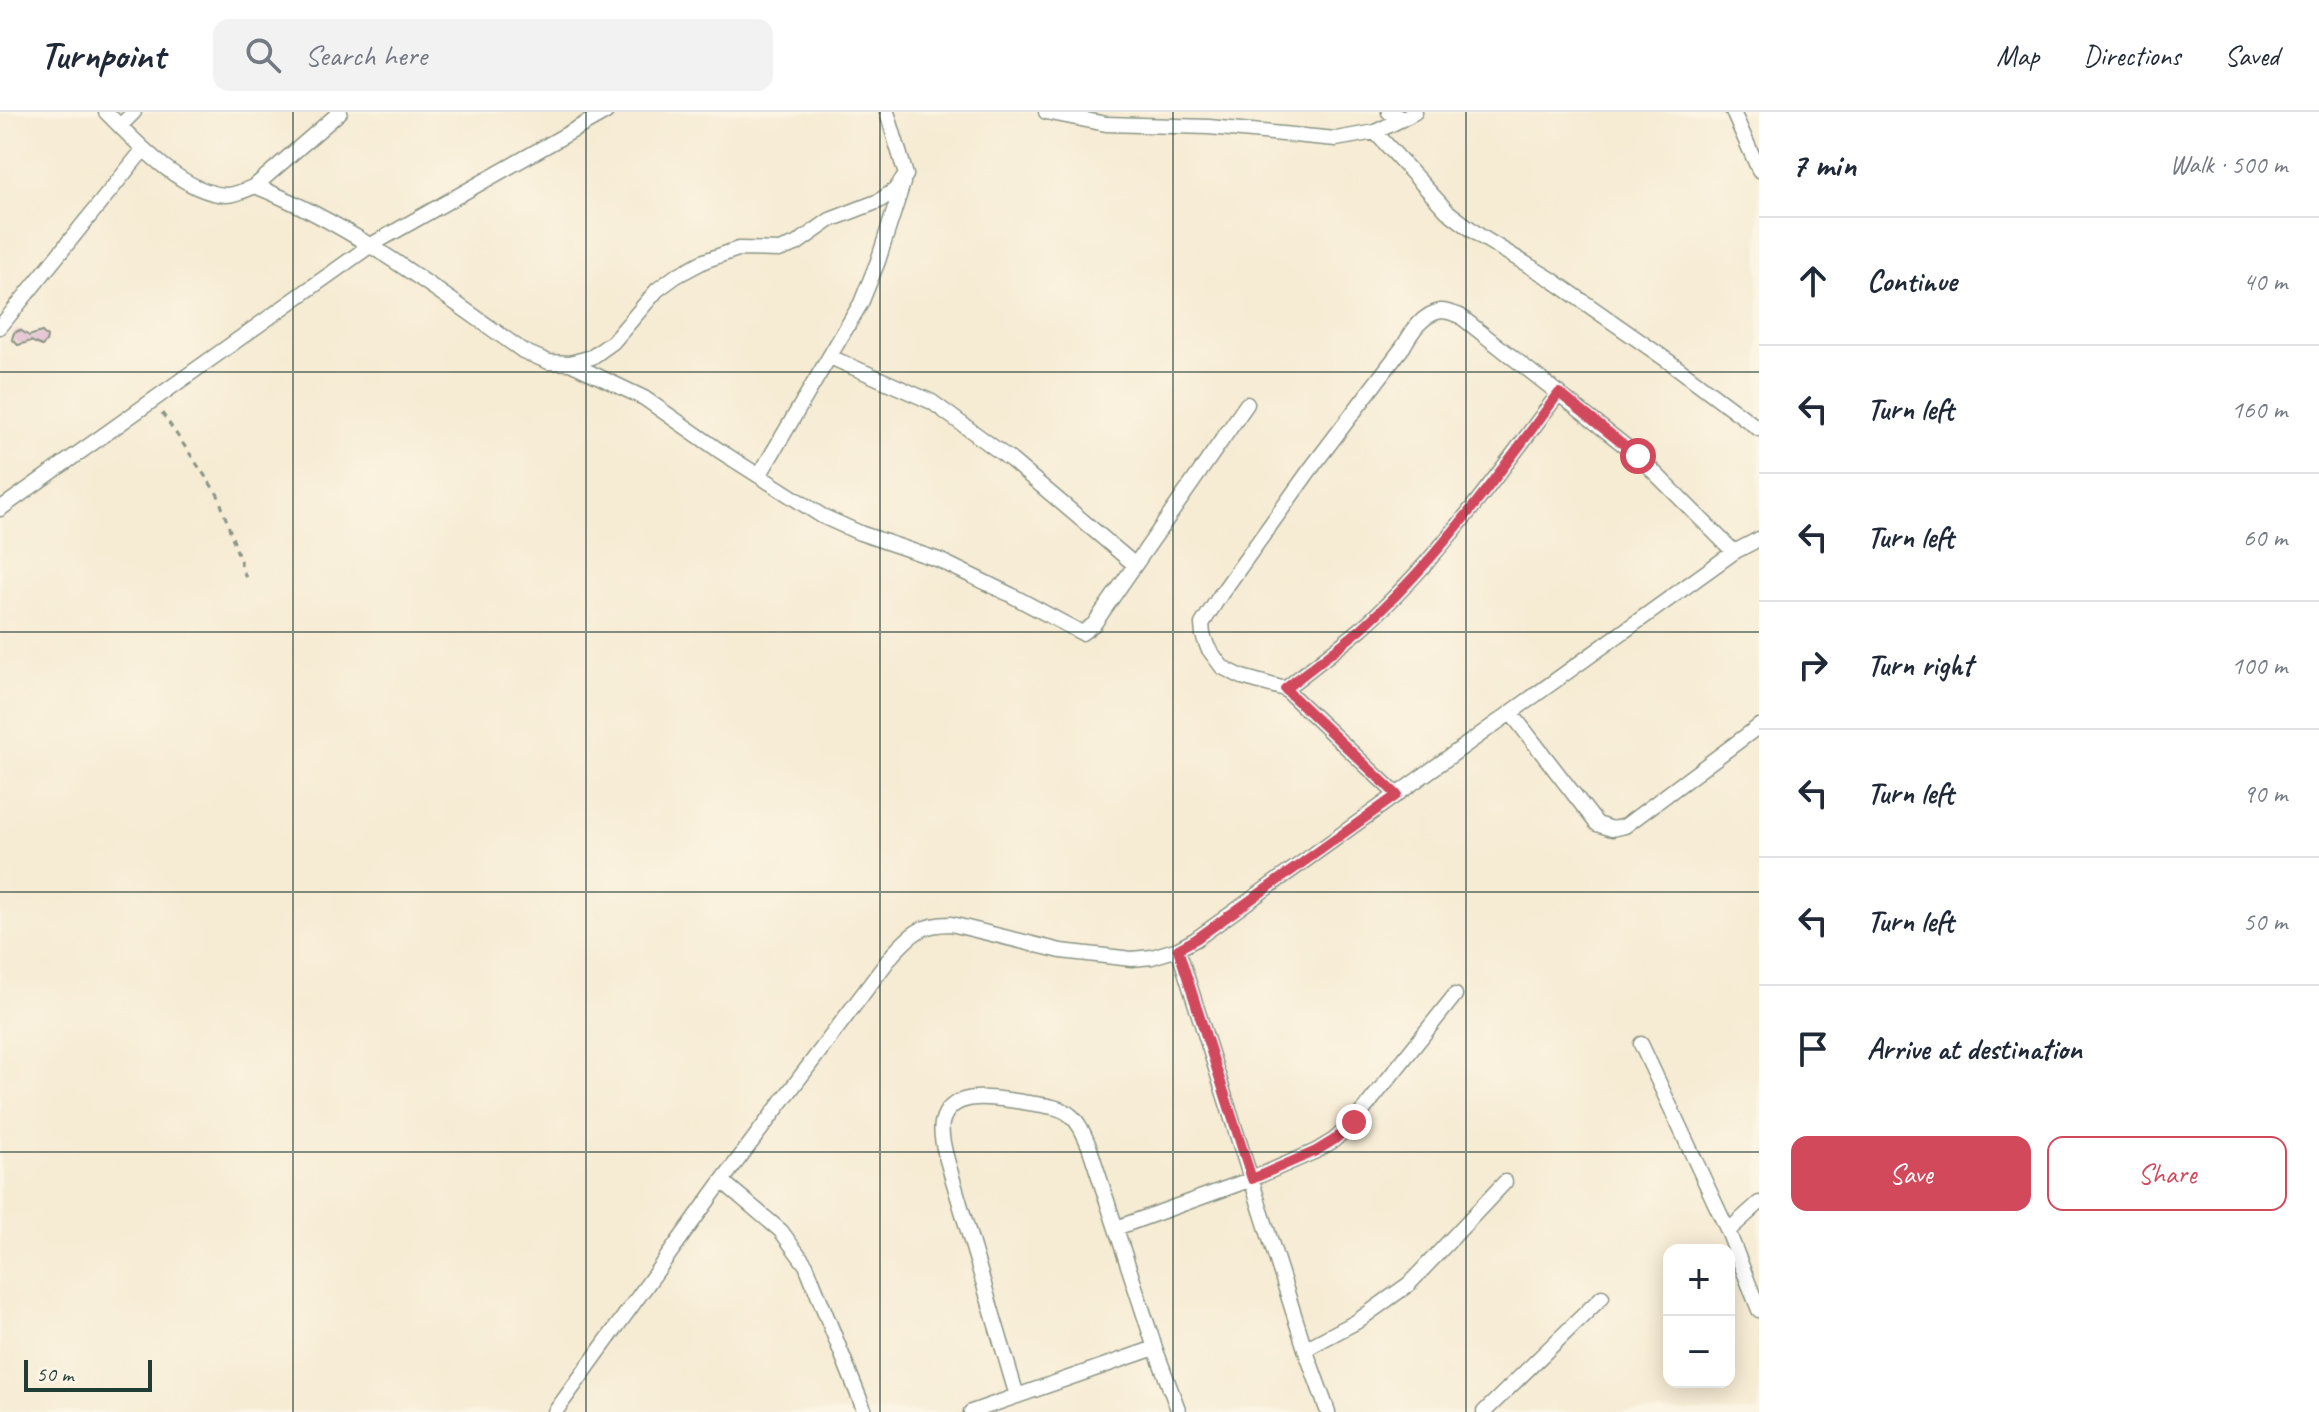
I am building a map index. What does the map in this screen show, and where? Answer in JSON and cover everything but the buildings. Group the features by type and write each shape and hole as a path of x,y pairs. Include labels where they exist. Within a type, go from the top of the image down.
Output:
{"street":[{"path":"106,112 143,150 202,190 227,195 255,186 340,112"},
{"path":"120,126 134,112"},
{"path":"0,509 371,245 606,112"},
{"path":"759,476 861,303 878,261 906,175 887,112"},
{"path":"1046,112 1106,124 1209,127 1336,139 1375,132 1402,114"},
{"path":"1733,112 1759,170"},
{"path":"1375,132 1447,211 1480,236 1562,286 1759,429"},
{"path":"0,327 143,150"},
{"path":"255,186 278,195 371,245 523,351 549,362 570,363 592,357 613,342 657,290 676,276 704,261 738,249 779,250 796,244 830,220 879,201 895,190 906,175"},
{"path":"1397,795 1285,689 1242,677 1222,667 1208,648 1202,624 1309,471 1413,330 1427,317 1441,311 1460,316 1638,456 1734,552"},
{"path":"830,357 932,402 1011,460 1135,565"},
{"path":"570,363 644,398 822,516 860,533 939,560 1078,632 1085,632 1094,624 1247,404"},
{"path":"1285,689 1362,627 1409,580 1465,517 1559,393"},
{"path":"555,1412 722,1181 906,939 933,924 951,924 1061,951 1132,959 1178,949 1734,552 1759,539"},
{"path":"1511,713 1597,824 1612,829 1625,826 1759,726"},
{"path":"1178,949 1305,1349 1328,1412"},
{"path":"1116,1228 1252,1179 1334,1140 1354,1122 1455,995"},
{"path":"1641,1044 1728,1231 1759,1310"},
{"path":"1017,1396 942,1139 942,1121 962,1099 984,1097 1052,1107 1069,1113 1081,1128 1179,1412"},
{"path":"722,1181 781,1231 806,1265 865,1412"},
{"path":"1305,1349 1356,1322 1409,1284 1505,1182"},
{"path":"1728,1231 1759,1203"},
{"path":"1484,1412 1602,1297"},
{"path":"971,1412 1155,1348"}],"path":[{"path":"153,400 218,495 247,581"}],"route":[{"path":"1354,1122 1316,1151 1252,1179 1178,949 1397,795 1285,689 1362,627 1409,580 1465,517 1559,393 1638,456"}]}
